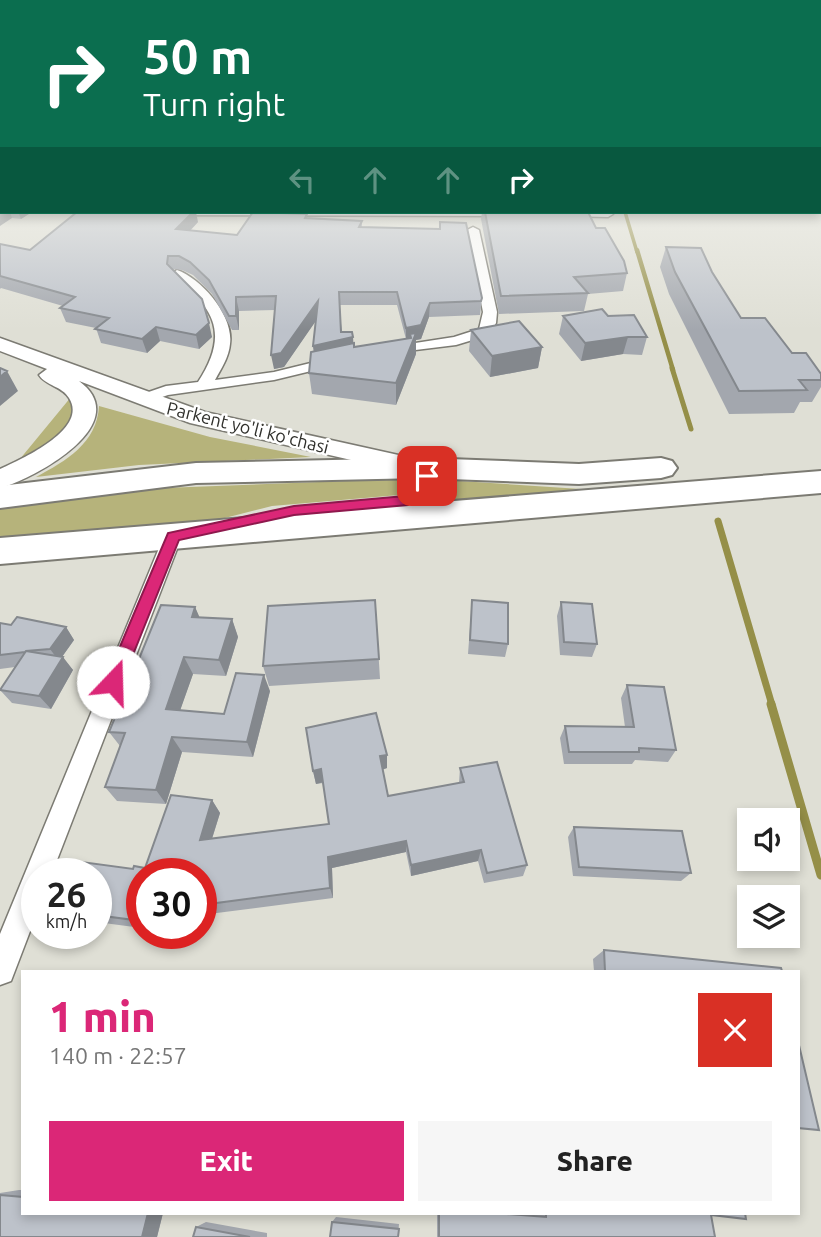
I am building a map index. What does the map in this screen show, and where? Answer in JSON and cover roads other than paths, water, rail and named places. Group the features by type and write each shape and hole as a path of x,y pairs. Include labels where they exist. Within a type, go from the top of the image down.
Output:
{"highway":[{"path":"0,497 197,473 422,468 579,474 821,456"},
{"path":"173,536 294,510 408,500 417,497 427,487 428,480 422,468"},
{"path":"0,551 821,482"}],"street":[{"path":"373,354 474,338 484,332 489,323 490,312 473,230"},
{"path":"177,274 198,288 217,317 224,340 217,364 203,386"},
{"name":"Parkent yo'li ko'chasi","path":"0,344 198,418 422,468"},
{"path":"0,479 41,460 66,442 82,421 84,412 84,401 73,388 11,358"},
{"path":"142,399 166,391 274,376 347,359"},
{"path":"44,858 173,536"},
{"path":"0,970 7,932 21,905"}],"waterway":[{"path":"626,215 637,252"},
{"path":"637,250 673,370"},
{"path":"672,368 691,429"},
{"path":"718,521 772,705"},
{"path":"771,704 821,875"}]}
